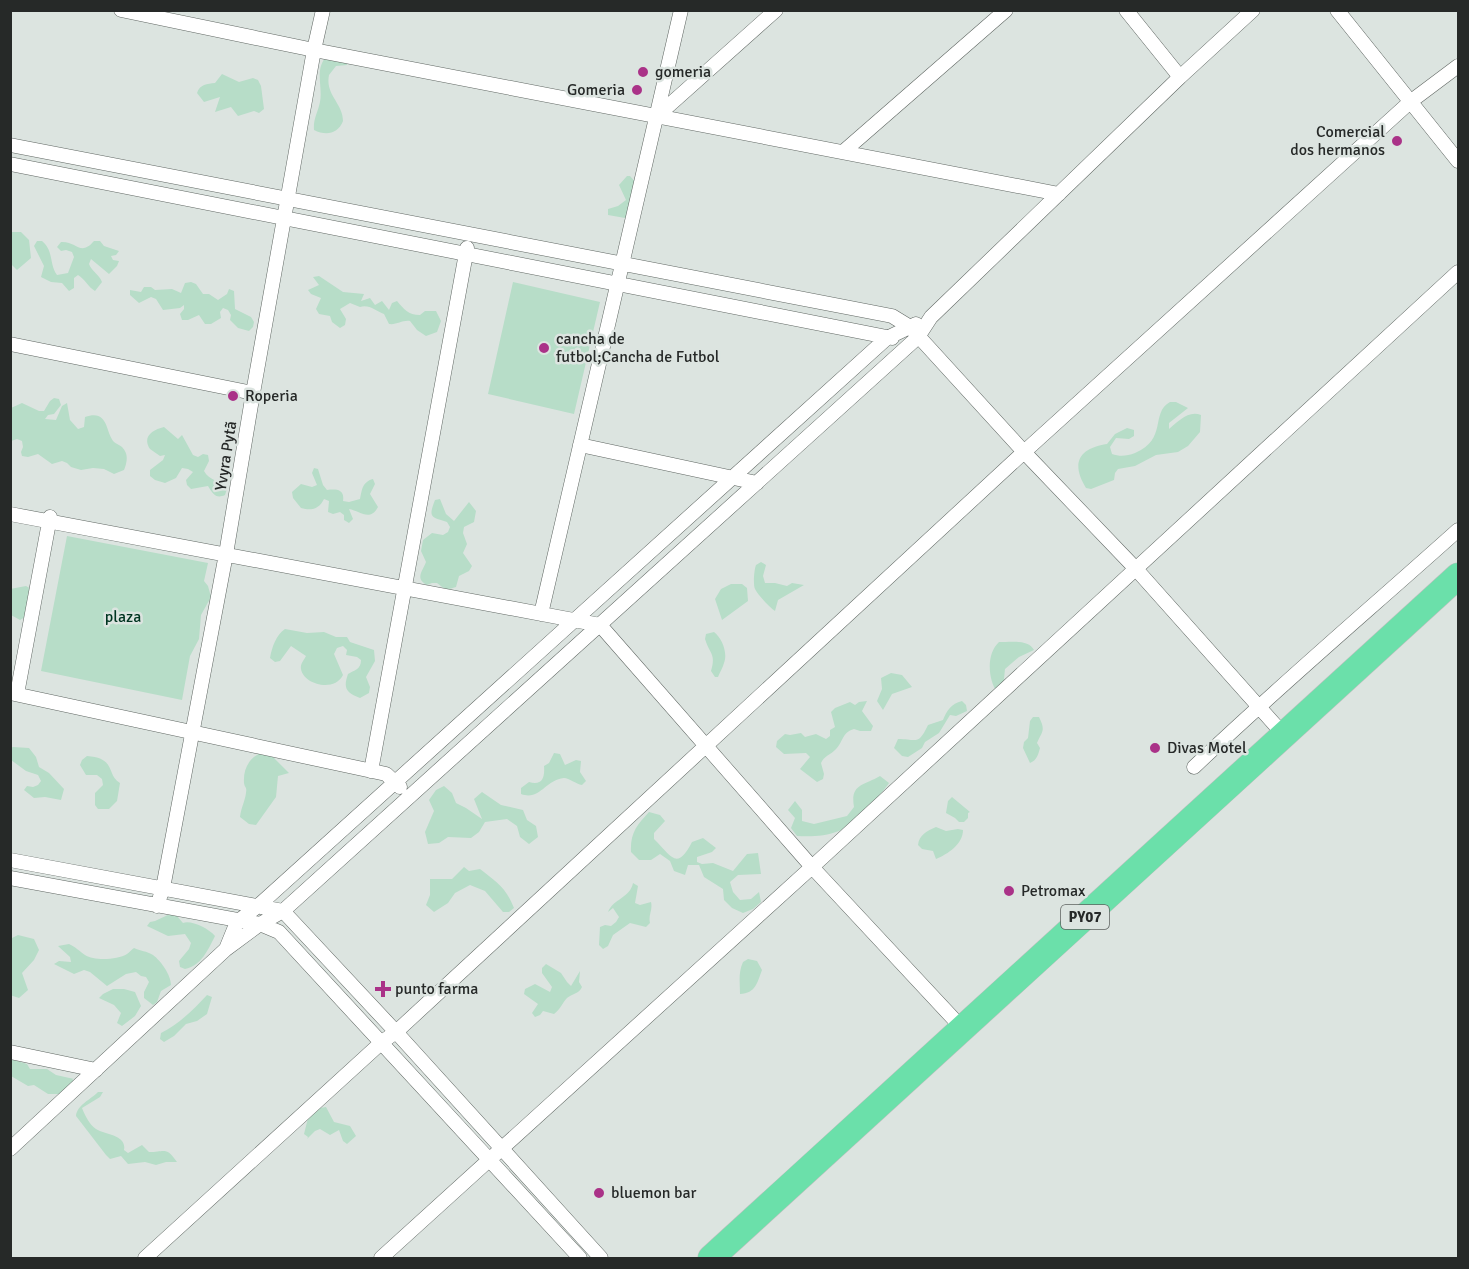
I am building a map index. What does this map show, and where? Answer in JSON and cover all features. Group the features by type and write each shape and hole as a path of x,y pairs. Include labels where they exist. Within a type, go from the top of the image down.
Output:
{"highway":[{"name":"PY07","path":"711,1258 1458,576"}],"street":[{"path":"121,10 314,50 1059,194"},
{"name":"Yvyra Pytã","path":"157,906 163,888 226,555 314,50 323,10"},
{"path":"541,614 681,10"},
{"path":"656,117 776,10"},
{"path":"843,152 1006,10"},
{"path":"1126,10 1180,77"},
{"path":"10,1149 225,950 260,924 283,911 757,483 1252,10"},
{"path":"1337,10 1458,161"},
{"path":"145,1258 382,1042 396,1032 1024,452 1410,102 1458,66"},
{"path":"10,145 892,316 914,332 1136,569 1284,735"},
{"path":"10,164 887,338 914,332"},
{"path":"371,771 469,234"},
{"path":"381,1258 812,867 1458,272"},
{"path":"225,950 237,922 258,906 887,338"},
{"path":"10,344 253,393"},
{"path":"580,445 757,483"},
{"path":"10,514 50,519 226,555 600,625 707,744 812,867 963,1029"},
{"path":"50,519 14,694 386,774 410,796"},
{"path":"1194,767 1257,706 1458,530"},
{"path":"10,860 283,911 601,1258"},
{"path":"10,878 237,922 260,924 279,932 580,1258"},
{"path":"10,1052 96,1070"}],"green space":[{"path":"327,56 348,61 347,65 336,66 329,75 328,82 343,121 335,131 323,133 314,130 314,126 321,96 321,66"},
{"path":"222,74 239,82 253,78 258,80 264,109 259,113 254,111 238,116 231,107 215,112 220,97 204,102 197,93 202,86 215,83"},
{"path":"627,176 630,176 638,185 629,214 625,218 608,215 608,209 626,200 619,185"},
{"path":"11,232 21,232 29,240 31,258 17,270 11,264"},
{"path":"37,241 42,241 46,245 57,275 68,273 74,257 72,252 61,251 57,247 61,242 85,248 94,241 100,241 104,246 119,251 116,255 111,256 113,260 119,261 109,274 91,259 90,267 102,282 95,291 78,275 74,278 74,288 69,291 62,283 51,282 41,277 44,266 34,246"},
{"path":"319,276 343,292 364,294 361,301 370,298 375,305 382,301 389,310 392,303 397,301 412,314 420,315 425,311 436,311 441,321 437,332 426,336 410,321 389,324 384,314 369,307 360,307 350,303 340,309 346,319 345,325 340,328 332,322 330,316 319,314 316,309 321,298 311,294 308,290 319,285 313,277"},
{"name":"cancha de futbol;Cancha de Futbol","path":"513,282 600,302 574,414 488,394"},
{"path":"185,283 196,284 203,294 209,294 218,300 227,294 229,289 234,291 235,309 251,317 254,322 253,327 249,331 238,328 230,320 231,315 228,310 223,308 220,312 221,318 211,324 205,324 199,315 182,320 180,314 184,305 180,308 163,310 156,299 151,297 139,303 130,295 130,290 141,292 144,287 151,287 155,290 172,289 181,293"},
{"path":"54,398 59,399 61,405 54,414 48,415 45,419 56,420 62,406 67,403 70,420 78,429 84,427 85,417 98,416 105,423 114,442 126,452 127,461 124,470 114,474 104,469 81,470 62,461 52,464 38,454 22,456 22,441 17,439 11,441 11,408 22,403 44,411"},
{"path":"1170,402 1176,402 1188,408 1169,423 1169,429 1188,415 1201,415 1200,432 1188,446 1178,452 1156,455 1135,466 1118,469 1114,480 1091,489 1086,488 1081,479 1078,464 1084,453 1107,444 1115,434 1127,428 1134,430 1134,436 1129,439 1116,438 1110,447 1112,454 1118,456 1135,453 1152,441 1161,413"},
{"path":"164,427 178,439 182,435 193,455 198,457 203,454 208,455 209,461 204,471 227,489 225,495 215,495 208,486 191,489 186,480 193,472 188,469 182,468 176,478 165,483 150,476 150,470 163,460 165,455 160,456 150,449 147,441 152,432"},
{"path":"314,468 318,469 327,490 341,492 343,501 360,499 365,484 373,479 375,484 370,494 378,507 368,515 349,509 353,519 349,523 344,520 344,515 340,512 333,514 328,512 329,501 324,499 315,508 301,508 293,498 292,492 301,484 312,487 317,485 312,473"},
{"path":"440,499 446,514 454,521 469,502 476,511 474,522 464,527 463,533 467,544 463,553 472,566 469,571 459,576 456,587 446,590 437,583 427,585 420,578 426,562 421,551 423,540 432,533 443,535 450,527 447,522 432,516 435,500"},
{"name":"plaza","path":"67,536 208,563 204,581 211,597 201,615 199,639 190,656 182,700 41,671"},
{"path":"761,562 766,565 763,576 765,583 787,586 792,583 804,585 778,600 775,611 761,598 754,587 755,567"},
{"path":"731,584 742,584 747,588 748,601 722,620 715,599 721,589"},
{"path":"26,586 40,594 42,600 20,620 11,615 10,589"},
{"path":"285,629 307,633 324,632 336,637 347,637 350,642 374,650 375,661 366,677 370,687 369,693 360,698 347,689 348,674 358,668 361,660 346,655 347,650 343,646 337,648 334,654 343,675 333,684 319,684 307,679 301,667 306,656 291,646 280,661 275,662 270,658 272,650 277,638"},
{"path":"714,632 725,650 724,665 718,677 715,677 711,671 713,657 705,639 706,634"},
{"path":"999,642 1024,643 1032,646 1034,650 1019,657 1005,669 1003,689 997,692 990,674 990,660"},
{"path":"891,673 902,675 912,687 892,694 883,710 877,701 882,689 881,678"},
{"path":"867,701 862,711 873,726 871,731 854,729 845,735 838,747 821,763 823,779 817,782 800,769 810,757 806,753 784,754 776,747 777,741 785,734 801,733 805,737 816,734 826,739 830,736 830,730 835,727 831,712 835,708 850,702 855,705"},
{"path":"962,701 967,711 956,716 950,715 939,733 925,742 922,748 908,757 902,756 894,748 898,739 919,739 928,725 943,720 950,708"},
{"path":"1033,717 1039,717 1043,728 1037,743 1040,748 1038,755 1030,763 1023,748"},
{"path":"11,748 29,748 36,757 39,767 49,773 64,789 61,800 45,797 34,798 24,790 27,786 38,785 41,781 38,775 26,771 11,760"},
{"path":"264,752 270,754 289,773 278,776 276,797 256,825 249,824 240,817 246,791 245,772 248,763 255,756"},
{"path":"554,753 560,754 565,765 576,760 581,761 580,772 586,781 582,785 564,778 552,782 533,795 521,794 521,788 529,782 537,783 542,780 544,766 549,763"},
{"path":"87,756 96,757 107,763 120,783 117,801 109,809 98,809 95,805 95,793 103,785 102,779 97,775 86,775 80,765"},
{"path":"880,776 889,783 866,810 845,828 818,836 797,836 791,828 795,818 788,810 795,801 802,810 802,821 814,824 847,816 854,807 853,799 856,790"},
{"path":"444,786 452,793 456,803 482,819 474,799 482,792 501,805 523,810 527,820 536,826 538,837 529,844 520,837 517,826 507,819 485,822 479,832 471,838 448,837 439,843 428,844 425,832 434,811 429,800 436,790"},
{"path":"952,797 970,812 964,822 959,822 946,813 948,801"},
{"path":"649,812 660,815 665,821 654,833 654,839 674,858 678,859 687,851 692,842 703,838 716,848 712,852 697,857 697,862 702,864 713,863 733,871 747,854 758,853 761,874 738,875 730,882 733,892 740,900 751,899 759,892 761,902 753,909 743,913 732,908 724,900 723,889 704,877 699,865 688,865 685,875 674,871 670,861 660,854 651,860 639,860 631,852 633,834"},
{"path":"936,827 946,831 963,830 958,844 936,859 933,851 922,849 918,845 922,836"},
{"path":"464,867 469,871 480,869 495,881 504,890 514,908 509,912 503,912 485,891 470,885 455,893 448,903 434,912 426,905 430,895 430,879 452,879"},
{"path":"633,883 638,886 635,903 640,905 651,902 650,923 646,927 630,923 613,935 608,946 603,949 599,945 600,927 611,926 616,922 619,917 613,908 608,912 629,892"},
{"path":"170,914 176,915 183,923 195,924 215,936 203,957 195,965 185,969 180,967 179,961 191,943 185,934 168,936 147,926 150,922"},
{"path":"18,935 34,939 39,950 34,960 22,973 28,990 19,998 10,995 11,941"},
{"path":"69,944 89,957 100,959 123,956 134,948 153,955 162,964 171,985 161,991 157,1002 153,1005 144,998 149,982 146,977 136,972 126,974 107,986 90,972 84,970 74,974 54,964 59,961 71,962 70,957 58,946"},
{"path":"748,959 757,961 762,970 753,989 740,994 740,970 743,962"},
{"path":"546,964 561,973 571,986 580,971 579,982 582,987 567,998 554,1014 543,1011 535,1017 532,1013 538,1004 524,994 525,989 535,984 550,992 552,987 542,973 542,968"},
{"path":"113,989 135,992 141,1006 135,1016 122,1026 117,1023 121,1013 114,1005 99,998"},
{"path":"207,995 212,997 207,1014 197,1021 186,1024 164,1042 160,1039 161,1033 180,1021"},
{"path":"11,1059 27,1064 30,1069 47,1069 56,1075 74,1079 72,1079 76,1082 59,1094 48,1094 34,1085 28,1086 11,1076"},
{"path":"98,1092 103,1092 100,1097 82,1108 94,1127 119,1138 124,1145 124,1150 128,1153 142,1145 149,1152 168,1152 177,1162 156,1165 145,1162 128,1164 121,1156 110,1159 76,1116 81,1106"},
{"path":"326,1107 334,1122 350,1126 356,1136 347,1144 343,1141 339,1130 330,1135 320,1129 307,1139 308,1137 304,1134 308,1118 320,1108"}],"place":[{"name":"gomeria","path":"643,72"},
{"name":"Gomeria","path":"637,90"},
{"name":"Comercial dos hermanos","path":"1397,141"},
{"name":"cancha de futbol;Cancha de Futbol","path":"544,348"},
{"name":"Roperia","path":"233,396"},
{"name":"Divas Motel","path":"1155,748"},
{"name":"Petromax","path":"1009,891"},
{"name":"punto farma","path":"383,989"},
{"name":"bluemon bar","path":"599,1193"}]}
